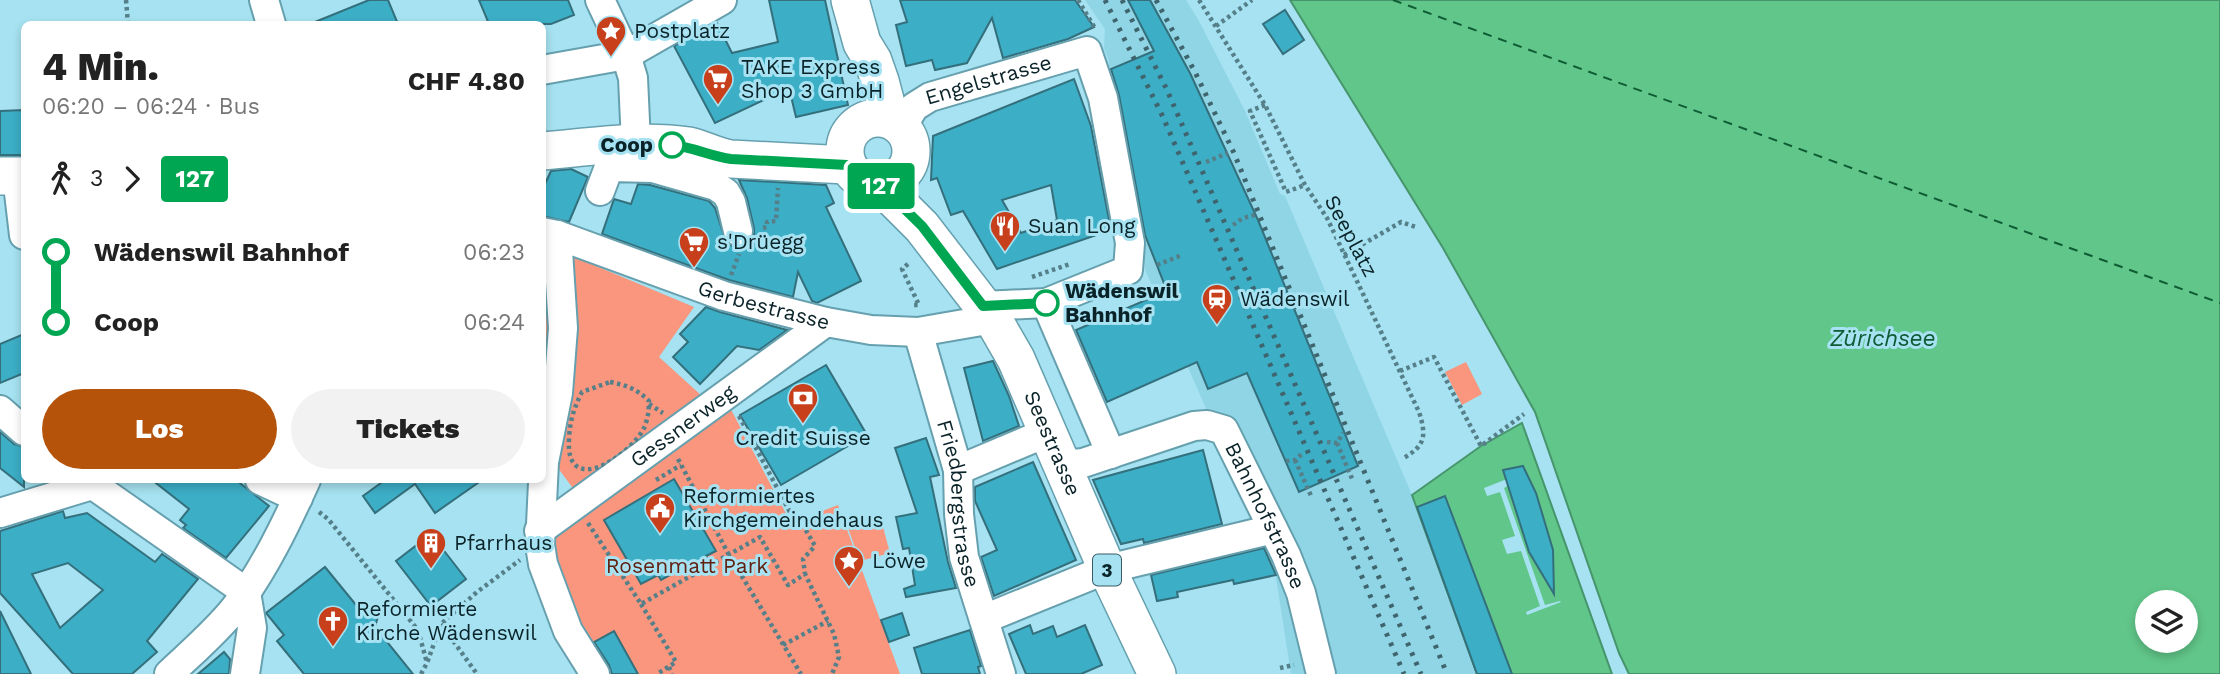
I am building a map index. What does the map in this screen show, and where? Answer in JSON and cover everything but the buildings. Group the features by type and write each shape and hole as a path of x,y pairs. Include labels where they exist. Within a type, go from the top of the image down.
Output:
{"main road":[{"path":"850,0 862,43 870,133"},
{"path":"546,151 636,143 708,163 730,139 812,140 870,133 910,143 910,160 893,176"},
{"name":"Seestrasse","path":"870,133 857,177 871,184 893,176 922,226 988,312 1016,359 1107,569 1157,674"}],"street":[{"path":"264,0 270,21"},
{"path":"600,0 626,54 633,78 636,143"},
{"path":"546,69 626,54 722,0"},
{"name":"Engelstrasse","path":"870,133 930,97 1087,51 1103,98 1128,229 1128,270 1046,303"},
{"path":"600,191 609,167 653,168 708,163 748,230"},
{"path":"14,176 21,217"},
{"path":"546,447 558,393 562,341 550,233"},
{"name":"Gerbestrasse","path":"550,233 723,296 826,322 871,330 918,319 988,312"},
{"path":"958,470 1055,448 1083,463 1111,454 1046,303 988,312"},
{"name":"Friedbergstrasse","path":"918,319 958,470 964,557 1001,674"},
{"name":"Gessnerweg","path":"540,538 577,504 826,322"},
{"path":"0,410 21,428"},
{"name":"Bahnhofstrasse","path":"1111,454 1194,426 1207,425 1224,430 1301,593 1321,674"},
{"path":"0,513 86,483"},
{"path":"90,483 246,592 252,628 245,674"},
{"path":"169,674 218,627 246,592 274,546 302,489 274,483"},
{"path":"542,483 542,564 568,631 595,674"},
{"path":"984,619 1107,569 1273,530"}],"path":[{"path":"126,0 128,21"},
{"name":"Seeplatz","path":"1199,0 1265,105 1305,185 1327,218 1419,412 1424,432 1417,449 1402,459"},
{"path":"1216,26 1252,0"},
{"path":"1265,105 1250,111 1286,192 1305,185"},
{"path":"1206,162 1227,153"},
{"path":"748,230 767,227 767,222 776,221 779,184"},
{"path":"1233,225 1243,218 1255,215"},
{"path":"1345,255 1401,222 1416,227"},
{"path":"1157,265 1182,255"},
{"path":"908,264 902,269 918,319"},
{"path":"1027,278 1061,267"},
{"path":"1400,371 1434,358 1482,446 1524,414"},
{"path":"610,382 639,391 649,401 649,415 632,444 601,467 586,470 575,466 569,458 571,415 582,392 610,382"},
{"path":"727,394 792,516 804,527 815,546 803,559 805,574 834,634 839,657 832,674"},
{"path":"1337,443 1343,433"},
{"path":"668,439 729,555 801,674"},
{"path":"1327,442 1337,443"},
{"path":"1337,443 1353,481"},
{"path":"1286,461 1295,460 1302,454"},
{"path":"1295,460 1312,498"},
{"path":"784,502 800,500"},
{"path":"577,504 676,662 657,674"},
{"path":"328,519 418,630 428,663"},
{"path":"641,604 760,537 788,585 805,574"},
{"path":"421,674 428,663 441,624 540,538"},
{"path":"783,645 828,621"},
{"path":"441,624 477,674"},
{"path":"1280,668 1294,665"},
{"path":"669,667 673,674"}],"shaded area":[{"path":"1085,0 1186,0 1199,21 1245,111 1280,194 1285,196 1417,507 1477,674 1291,674 1269,533 1223,447 1146,272 1104,48 1105,29"}],"green space":[{"path":"565,253 694,307 659,357 702,396 575,491 546,452 546,306"},
{"path":"1466,362 1482,394 1462,405 1445,372"},
{"name":"Rosenmatt Park","path":"727,402 791,523 838,505 900,674 608,674 558,586 550,531"},
{"path":"880,516 890,553 860,561 845,520"}],"water":[{"name":"Zürichsee","path":"1290,0 2220,0 2220,674 1629,674 1619,653 1535,412 1443,248"},
{"path":"1522,423 1612,674 1477,674 1412,495 1481,446"}],"pier":[{"path":"1507,479 1509,485 1504,488 1545,605 1561,602 1527,615 1526,612 1540,606 1521,551 1507,554 1502,540 1515,536 1500,492 1487,496 1484,488"}],"ferry route":[{"path":"1393,0 2220,303"}],"railway":[{"path":"1105,0 1163,117 1404,674"},
{"path":"1122,0 1167,90 1421,674"},
{"path":"1156,0 1234,153 1447,674"}],"bus line":[{"name":"127","path":"672,145 692,147 717,157 731,159 847,165 851,172 863,181 879,184 922,226 983,306 1046,303"}],"place":[{"name":"Postplatz","path":"611,58"},
{"name":"TAKE Express Shop 3 GmbH","path":"718,106"},
{"name":"Coop","path":"672,145"},
{"name":"Suan Long","path":"1005,253"},
{"name":"s'Drüegg","path":"694,269"},
{"name":"Wädenswil Bahnhof","path":"1046,303"},
{"name":"Wädenswil","path":"1217,326"},
{"name":"Credit Suisse","path":"803,425"},
{"name":"Reformiertes Kirchgemeindehaus","path":"660,535"},
{"name":"Pfarrhaus","path":"431,570"},
{"name":"Löwe","path":"849,588"},
{"name":"Reformierte Kirche Wädenswil","path":"333,648"}]}
